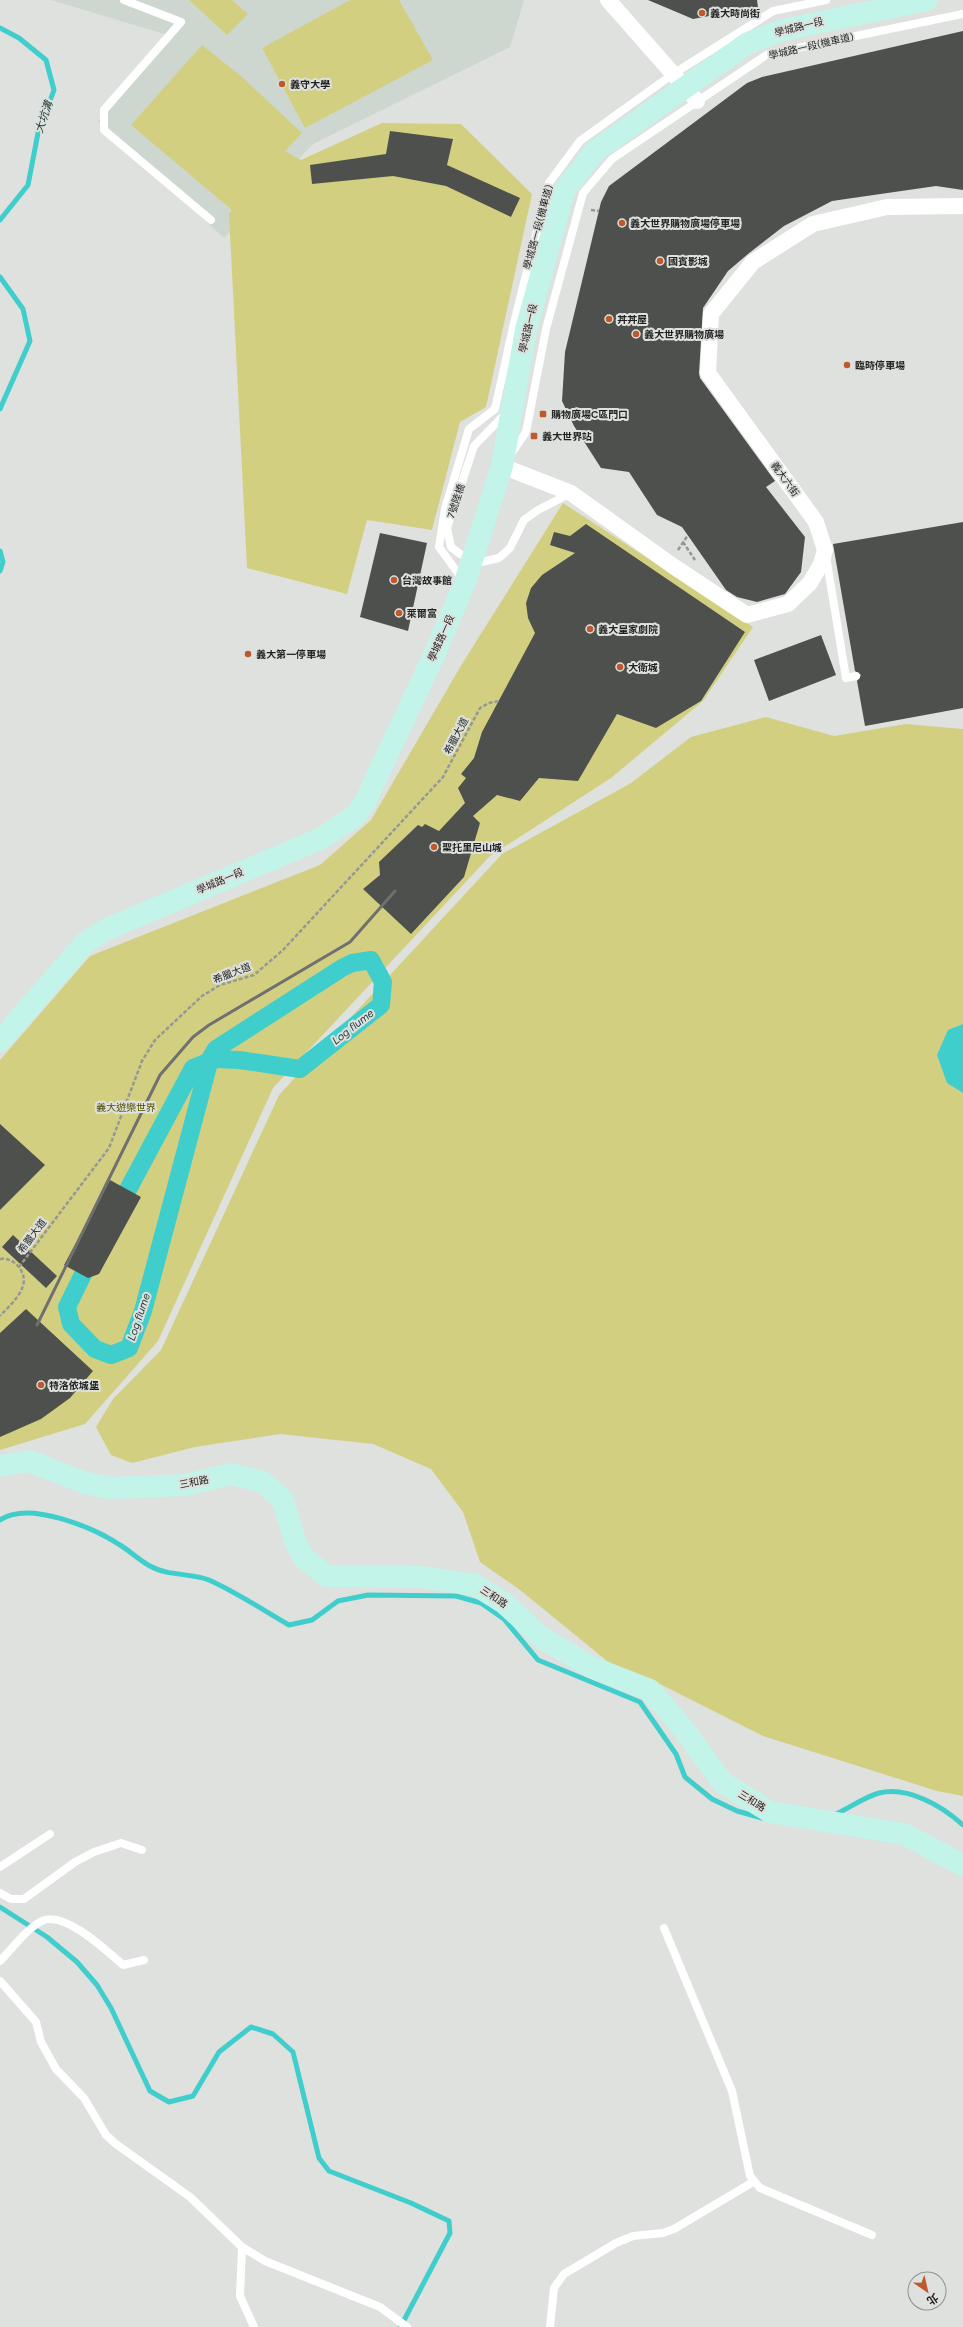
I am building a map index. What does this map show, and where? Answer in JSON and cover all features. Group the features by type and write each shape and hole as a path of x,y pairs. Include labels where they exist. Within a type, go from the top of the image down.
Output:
{"main road":[{"name":"學城路一段","path":"14,1026 85,943 105,930 322,838 355,816 370,793 436,651 465,582 502,466 511,407 526,330 564,191 595,151 748,43 783,30 927,0"},
{"name":"三和路","path":"0,1466 29,1461 83,1482 108,1488 185,1485 231,1474 263,1482 282,1500 295,1541 304,1558 326,1576 421,1577 475,1585 504,1603 541,1637 584,1663 650,1690 681,1726 722,1783 770,1812 904,1834 963,1865"}],"street":[{"path":"608,0 685,87"},
{"path":"958,205 963,219"},
{"name":"義大六街","path":"825,550 816,522 708,373 712,314 753,262 813,224 887,207 958,205"},
{"path":"502,466 571,493 673,566 747,615 788,604 810,583 821,564 825,550"}],"lane":[{"path":"124,0 181,22 104,110 104,130 211,220"},
{"name":"學城路一段(機車道)","path":"502,466 526,432 546,328 583,193 612,159 685,87 773,10 826,0"},
{"name":"學城路一段(機車道)","path":"465,582 439,547 445,510 469,430 495,409 513,327 549,183 580,141 685,87 768,54 963,14"},
{"name":"7號陸橋","path":"511,407 474,446 447,528 451,547 460,554 481,562 499,558 510,548 524,520 538,510 571,493"},
{"path":"825,550 846,678 856,676"},
{"path":"0,1867 50,1834"},
{"path":"0,1893 12,1899 24,1899 69,1866 94,1852 121,1843 142,1850"},
{"path":"0,1961 29,1930 43,1921 51,1919 82,1930 123,1965 144,1960"},
{"path":"664,1928 732,2091 750,2176 753,2182 760,2188 872,2235"},
{"path":"0,1981 36,2022 46,2056 56,2069 84,2098 106,2135 190,2197 242,2247 265,2261 380,2307 407,2327"},
{"path":"550,2327 554,2288 564,2274 616,2243 633,2236 663,2233 674,2229 753,2182"},
{"path":"242,2247 240,2296 254,2327"}],"path":[{"name":"希臘大道","path":"19,1267 109,1148 142,1061 155,1040 202,996 220,985 254,975 283,950 443,777 480,708 489,703 499,701"},
{"name":"希臘大道","path":"0,1259 5,1258 19,1267 24,1274 23,1289 0,1316"}],"shaded area":[{"name":"義守大學","path":"51,0 524,0 510,47 313,144 224,238 98,121 171,36"}],"green space":[{"path":"189,0 232,0 248,14 227,35"},
{"path":"350,0 399,0 433,60 305,128 262,48"},
{"path":"202,45 242,77 302,133 285,151 301,160 382,123 461,124 532,194 486,407 460,422 432,530 367,520 347,594 247,568 229,214 232,210 131,125"},
{"name":"義大遊樂世界","path":"563,503 753,627 703,701 611,778 490,856 273,1088 158,1341 85,1424 0,1450 0,1060 90,956 320,865 371,820 462,664"},
{"path":"766,717 834,736 906,724 963,729 963,1796 937,1791 763,1736 652,1680 612,1665 520,1590 480,1562 463,1512 431,1469 373,1444 280,1434 195,1447 132,1463 111,1455 96,1427 113,1399 161,1350 279,1095 502,854 631,783 691,737"}],"water":[{"path":"963,1024 963,1093 947,1083 937,1055 948,1030"}],"building":[{"name":"義大時尚街","path":"648,0 757,0 758,7 693,19"},
{"name":"義大世界購物廣場","path":"963,31 963,190 936,186 832,201 784,226 748,254 728,271 703,308 699,373 700,378 775,481 766,487 805,537 801,572 785,594 757,602 737,597 726,590 682,527 657,515 629,472 601,468 574,426 562,401 565,352 601,202 609,186 747,83 762,77"},
{"path":"390,131 453,139 447,165 520,198 511,217 446,186 393,176 312,184 310,165 386,154"},
{"path":"963,522 963,708 865,726 857,681 861,675 855,671 833,544"},
{"name":"大衛城","path":"586,524 745,632 701,701 656,728 617,714 578,781 539,778 520,801 497,795 473,816 480,823 464,877 411,934 363,889 380,875 379,862 418,825 422,827 425,824 439,831 465,803 458,788 466,778 461,774 474,758 482,732 535,633 528,618 526,603 531,588 542,575 575,553 550,545 554,532 570,536"},
{"name":"台灣故事館","path":"380,533 427,543 408,631 360,617"},
{"path":"821,635 836,675 769,701 754,660"},
{"path":"0,1124 45,1165 0,1210"},
{"path":"110,1180 141,1197 99,1274 88,1278 64,1265"},
{"path":"13,1235 57,1276 46,1288 2,1247"},
{"name":"特洛依城堡","path":"26,1309 93,1371 70,1398 41,1419 0,1437 0,1333"}],"waterway":[{"name":"大坑溝","path":"0,28 19,38 46,60 54,90 38,133 28,185 0,220"},
{"name":"大坑溝","path":"0,277 23,309 30,341 0,409"},
{"name":"大坑溝","path":"0,551 3,562 0,571"},
{"name":"Log flume","path":"93,1254 67,1307 71,1324 95,1349 111,1355 129,1348 143,1311 210,1059 216,1049 352,963 371,960 383,982 381,1005 300,1069 239,1060 215,1059"},
{"name":"Log flume","path":"116,1212 193,1068 215,1059"},
{"path":"0,1520 12,1515 27,1513 44,1515 78,1524 109,1538 150,1566 171,1573 195,1576 209,1580 289,1625 312,1620 338,1601 368,1595 456,1596 481,1603 504,1619 538,1660 640,1702 676,1754 685,1777 712,1799 737,1811 762,1818"},
{"path":"834,1815 873,1795 879,1793 901,1792 924,1799 945,1811 963,1825"},
{"path":"0,1907 47,1937 77,1962 97,1985 111,2008 150,2091 169,2102 193,2096 219,2052 251,2027 273,2034 293,2052 319,2158 329,2171 411,2203 449,2221 450,2233 401,2326"}],"railway":[{"path":"37,1325 160,1075 193,1037 209,1025 350,942 395,891"}],"place":[{"name":"義大時尚街","path":"702,13"},
{"name":"義守大學","path":"282,84"},
{"name":"義大世界購物廣場停車場","path":"622,223"},
{"name":"國賓影城","path":"660,261"},
{"name":"丼丼屋","path":"609,319"},
{"name":"義大世界購物廣場","path":"636,334"},
{"name":"臨時停車場","path":"847,365"},
{"name":"購物廣場C區門口","path":"543,414"},
{"name":"義大世界站","path":"534,436"},
{"name":"台灣故事館","path":"394,580"},
{"name":"萊爾富","path":"399,613"},
{"name":"義大皇家劇院","path":"590,629"},
{"name":"義大第一停車場","path":"248,654"},
{"name":"大衛城","path":"620,667"},
{"name":"聖托里尼山城","path":"434,847"},
{"name":"特洛依城堡","path":"41,1385"}]}
